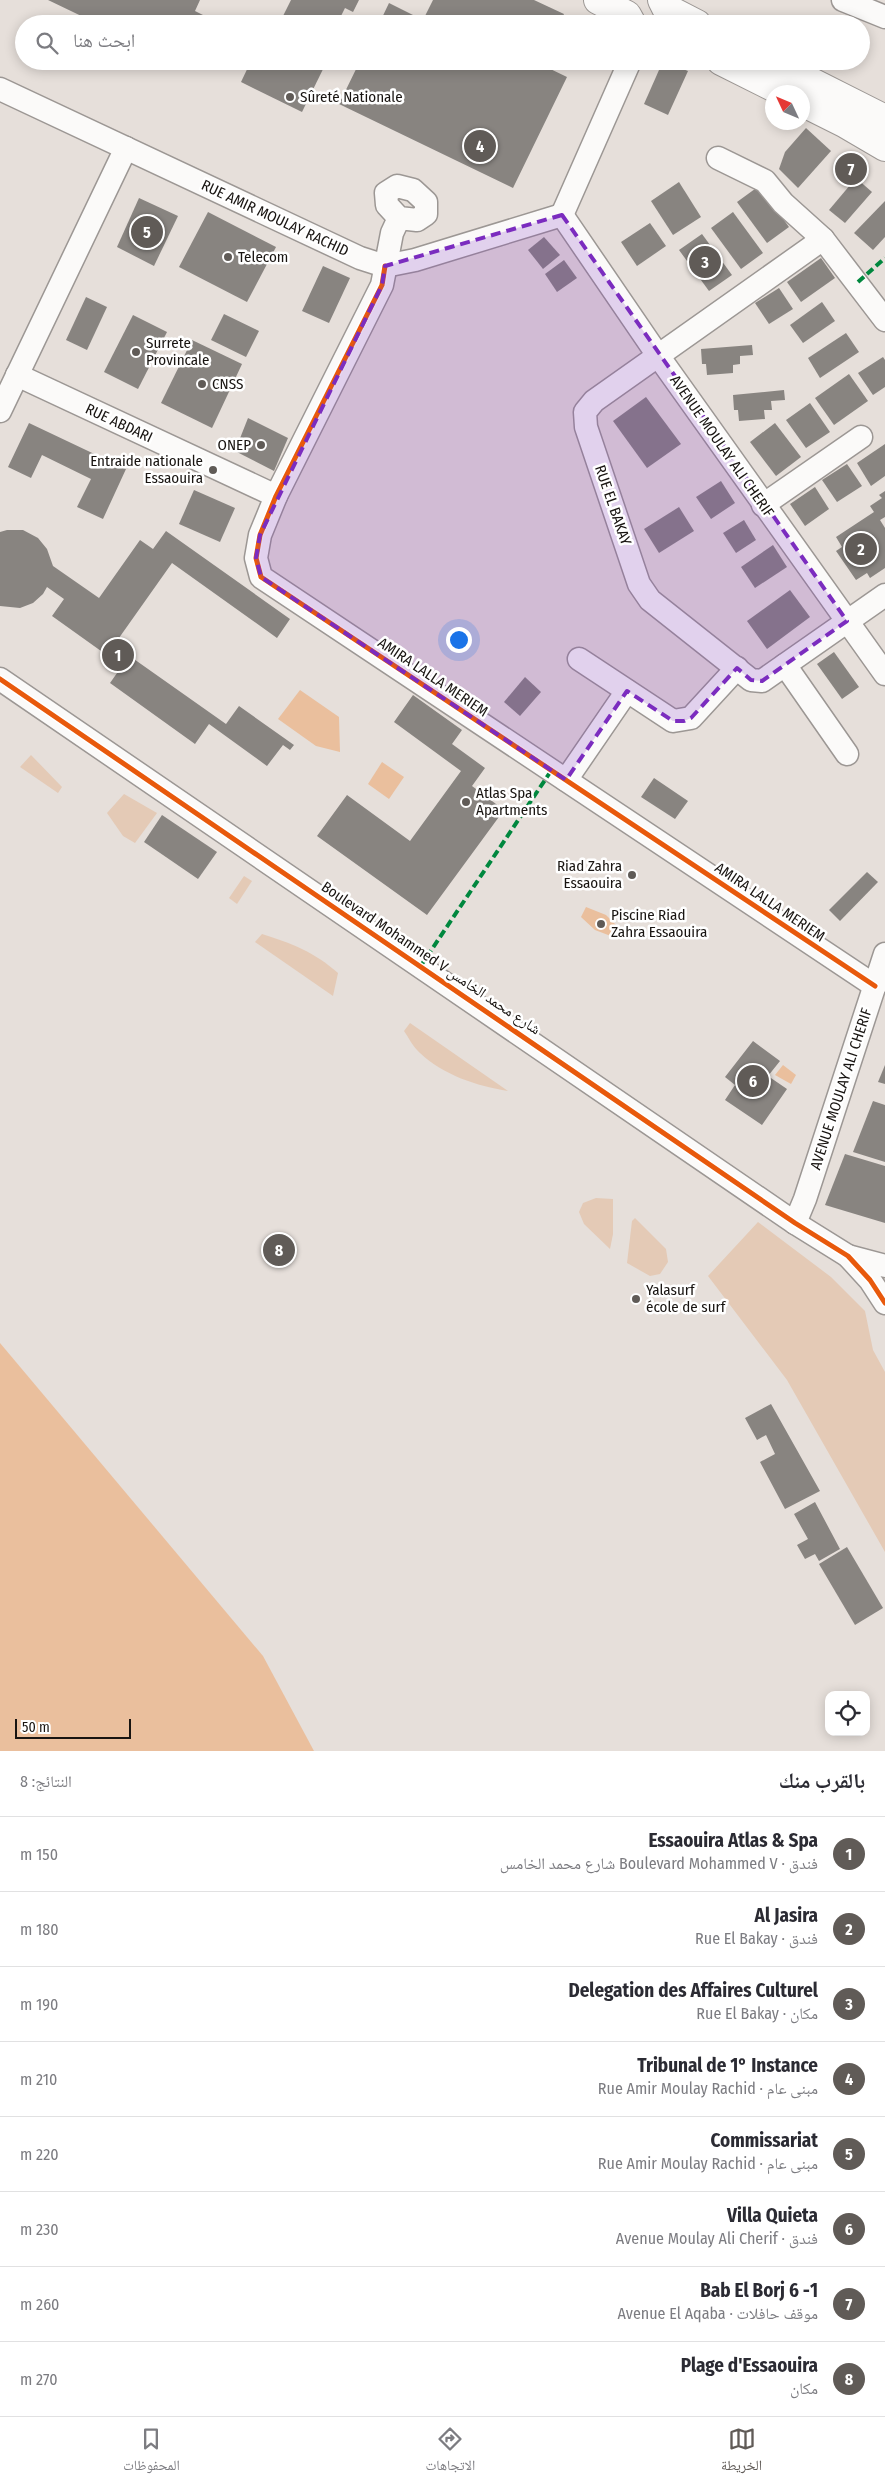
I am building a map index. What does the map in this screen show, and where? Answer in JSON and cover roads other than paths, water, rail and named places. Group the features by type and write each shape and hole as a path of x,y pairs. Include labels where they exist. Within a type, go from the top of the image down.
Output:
{"main road":[{"path":"598,0 630,13"},
{"path":"739,70 769,85"},
{"path":"788,70 885,119"},
{"path":"810,106 885,147"}],"street":[{"path":"843,0 885,17"},
{"path":"562,215 626,70"},
{"name":"RUE AMIR MOULAY RACHID","path":"3,98 126,148 360,258 385,266 415,260 562,215"},
{"path":"0,411 126,148"},
{"path":"718,158 765,181 784,203 823,239 858,282 885,320"},
{"name":"AVENUE MOULAY ALI CHERIF","path":"562,215 763,505 885,674"},
{"name":"AMIRA LALLA MERIEM","path":"399,218 392,233 382,285 276,496 260,535 256,558 261,577 875,986"},
{"name":"RUE EL BAKAY","path":"823,239 659,357 594,400 585,412 586,427 639,584 650,600 751,680 762,681 885,594"},
{"name":"RUE ABDARI","path":"17,375 276,496"},
{"path":"763,505 861,437"},
{"path":"579,659 673,721 684,721 691,718 737,668"},
{"path":"785,665 847,754"},
{"name":"Boulevard Mohammed V شارع محمد الخامس","path":"0,679 795,1223 848,1256"},
{"path":"566,780 627,691"},
{"name":"AVENUE MOULAY ALI CHERIF","path":"795,1223 805,1199 885,954"},
{"path":"848,1256 885,1266"},
{"path":"848,1256 870,1280 885,1303"}],"place":[{"name":"Sûreté Nationale","path":"290,97"},
{"name":"Tribunal de 1° Instance","path":"480,146"},
{"name":"1- 6 Bab El Borj","path":"851,169"},
{"name":"Commissariat","path":"147,232"},
{"name":"Telecom","path":"228,257"},
{"name":"Delegation des Affaires Culturel","path":"705,262"},
{"name":"Surrete Provincale","path":"136,352"},
{"name":"CNSS","path":"202,384"},
{"name":"ONEP","path":"261,445"},
{"name":"Entraide nationale Essaouira","path":"213,470"},
{"name":"Al Jasira","path":"861,549"},
{"name":"Essaouira Atlas & Spa","path":"118,655"},
{"name":"Atlas Spa Apartments","path":"466,802"},
{"name":"Riad Zahra Essaouira","path":"632,875"},
{"name":"Piscine Riad Zahra Essaouira","path":"601,924"},
{"name":"Villa Quieta","path":"753,1081"},
{"name":"Plage d'Essaouira","path":"279,1250"},
{"name":"Yalasurf école de surf","path":"636,1299"}]}
